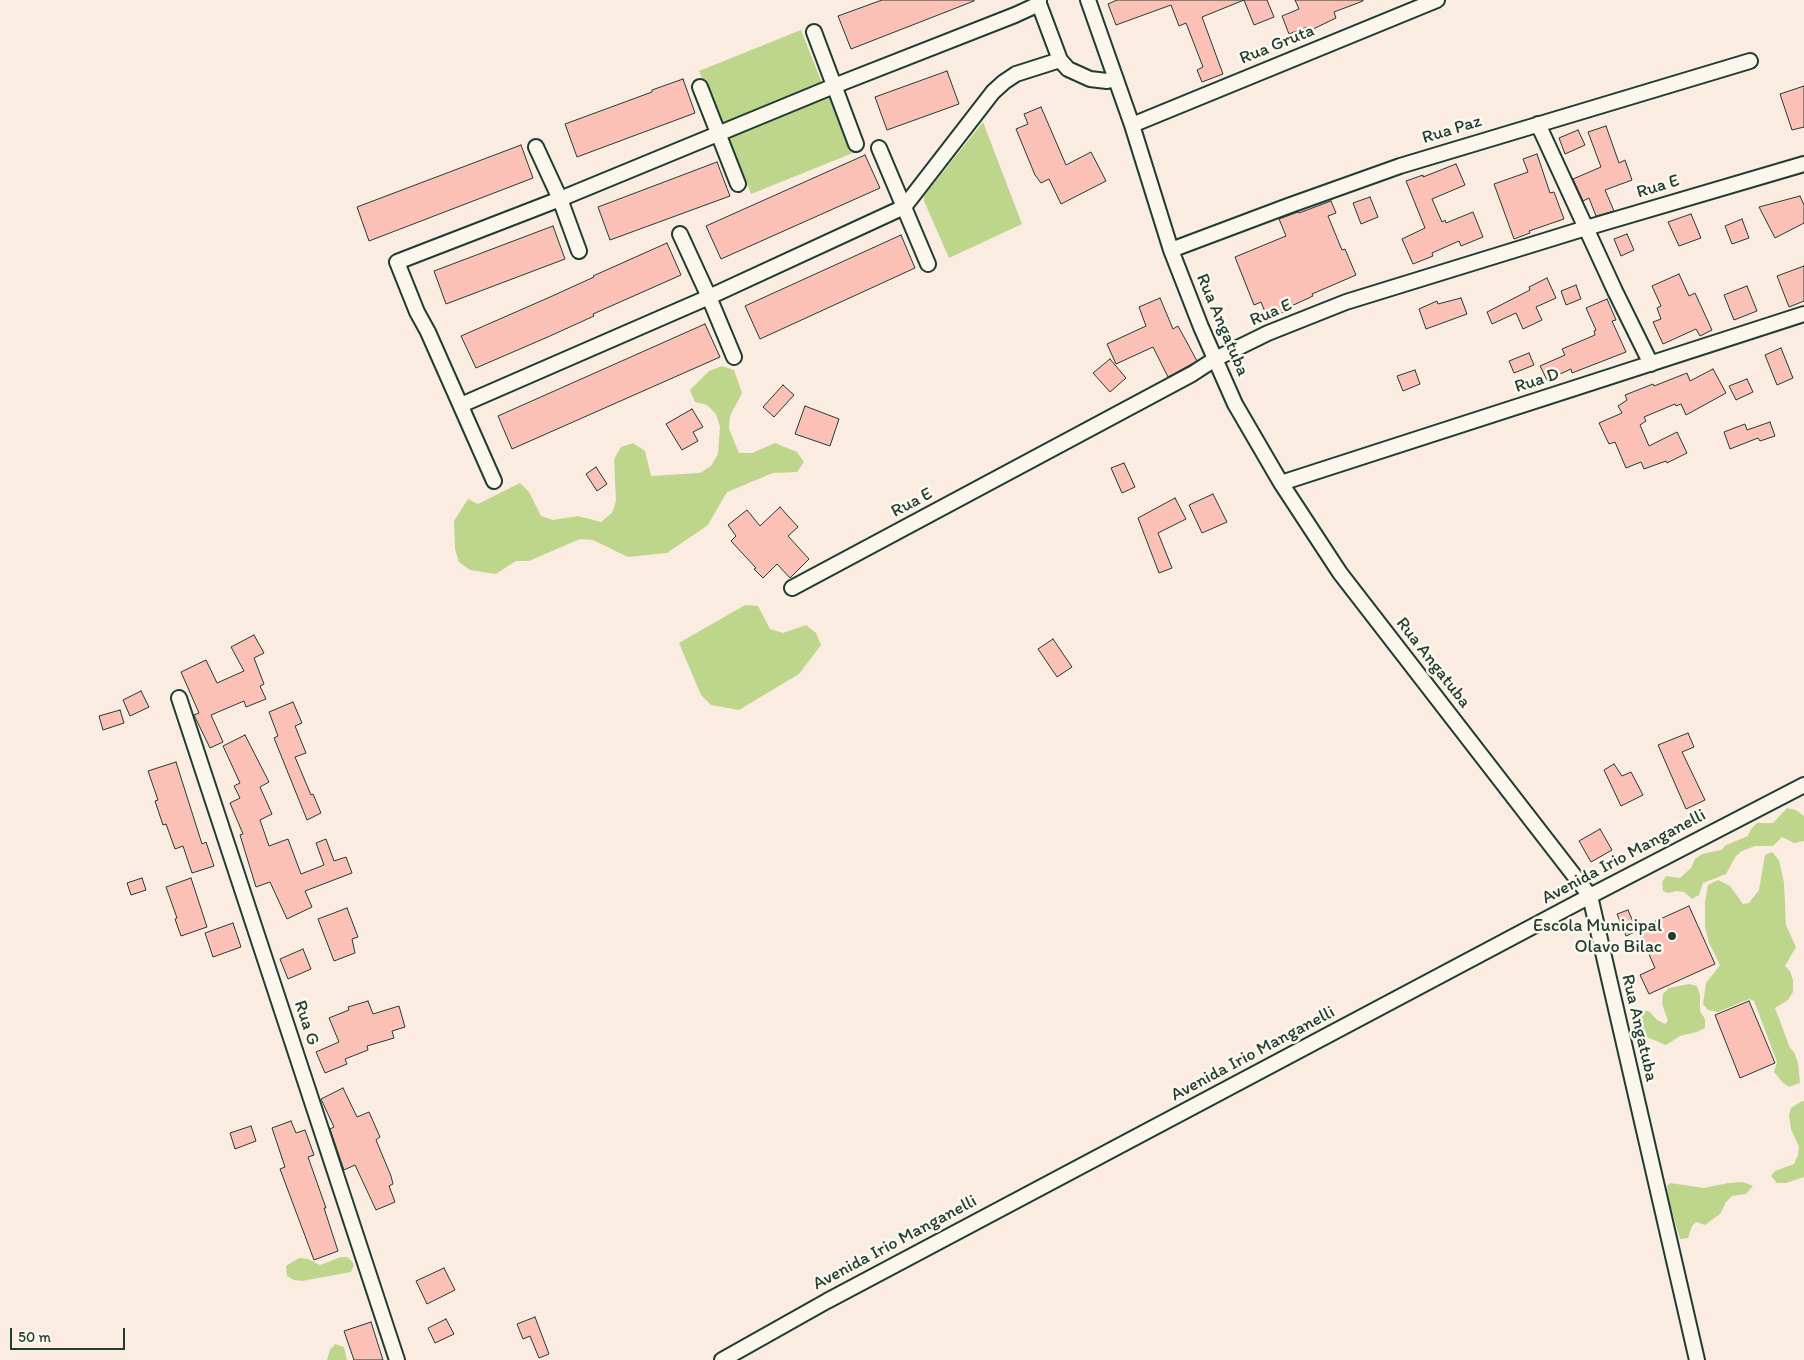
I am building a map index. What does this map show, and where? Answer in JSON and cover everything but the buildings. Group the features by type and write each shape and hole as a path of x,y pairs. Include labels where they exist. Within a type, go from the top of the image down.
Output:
{"street":[{"name":"Rua Angatuba","path":"1088,0 1132,125 1171,250 1214,359 1236,404 1281,483 1340,573 1590,896 1698,1360"},
{"name":"Rua Gruta","path":"1132,125 1437,0"},
{"path":"494,481 428,332 416,312 397,262 560,199 834,86 1015,15 1038,2 1060,60 1068,69 1080,76 1098,80 1116,79"},
{"path":"814,32 856,144"},
{"path":"461,406 709,297 904,207 992,92 1016,74 1060,60"},
{"name":"Rua Paz","path":"1171,250 1400,166 1750,61"},
{"path":"700,87 738,184"},
{"path":"1538,124 1651,364"},
{"path":"536,147 560,199 579,251"},
{"path":"879,148 928,264"},
{"name":"Rua E","path":"792,588 1183,379 1214,359 1268,333 1346,302 1586,228 1804,164"},
{"path":"680,234 734,357"},
{"name":"Rua D","path":"1281,483 1804,314"},
{"name":"Rua G","path":"179,698 397,1360"},
{"name":"Avenida Irio Manganelli","path":"722,1360 844,1292 1590,896 1804,785"}],"green space":[{"path":"801,30 822,83 721,124 699,71"},
{"path":"830,95 853,153 751,194 728,137"},
{"path":"983,122 1022,224 949,258 924,201 924,196"},
{"path":"722,366 734,370 742,393 730,416 729,429 739,453 752,453 775,443 797,452 804,462 797,472 773,473 727,492 708,525 667,553 628,557 593,540 580,539 529,561 516,561 496,574 470,570 459,562 455,549 454,521 468,499 478,504 520,483 529,492 541,516 553,520 578,516 601,522 612,513 616,501 614,459 621,447 633,443 645,451 651,476 700,473 711,466 718,454 720,427 716,414 707,405 695,402 690,390 709,371"},
{"path":"745,605 758,606 770,629 783,633 806,625 816,633 821,645 799,674 739,710 711,705 701,695 679,643"},
{"path":"1787,808 1796,810 1804,816 1804,841 1794,843 1782,837 1773,846 1755,846 1742,851 1736,856 1726,874 1703,883 1699,895 1692,899 1684,892 1668,893 1663,891 1662,882 1666,876 1680,878 1691,868 1695,859 1702,854 1721,850 1726,845 1748,836 1751,829 1757,823 1773,823"},
{"path":"1772,852 1779,860 1784,883 1786,925 1796,947 1785,966 1790,971 1793,980 1793,992 1788,1000 1775,1008 1790,1048 1794,1052 1798,1063 1800,1083 1789,1087 1774,1072 1777,1062 1754,1001 1749,999 1718,1012 1708,1010 1703,1004 1706,983 1720,965 1709,943 1705,927 1705,902 1708,885 1718,880 1730,886 1743,904 1749,903 1759,890 1765,855"},
{"path":"1689,984 1697,986 1700,995 1700,1011 1705,1019 1705,1028 1680,1036 1666,1045 1637,1033 1632,1026 1634,1018 1641,1009 1650,1012 1657,1020 1665,1024 1668,1021 1662,1004 1663,994 1669,988"},
{"path":"1804,1101 1804,1177 1786,1183 1777,1183 1771,1176 1775,1171 1794,1164 1798,1155 1799,1147 1791,1129 1789,1115 1791,1108"},
{"path":"1743,1182 1753,1186 1746,1194 1732,1196 1726,1202 1720,1214 1705,1225 1696,1222 1692,1226 1688,1238 1680,1239 1668,1198 1667,1186 1670,1183 1704,1188"},
{"path":"341,1257 347,1257 351,1260 354,1265 351,1272 302,1281 294,1280 287,1276 286,1266 299,1258 308,1259 320,1265"},
{"path":"335,1344 344,1347 347,1360 327,1360 330,1350"}],"place":[{"name":"Escola Municipal Olavo Bilac","path":"1672,936"}]}
